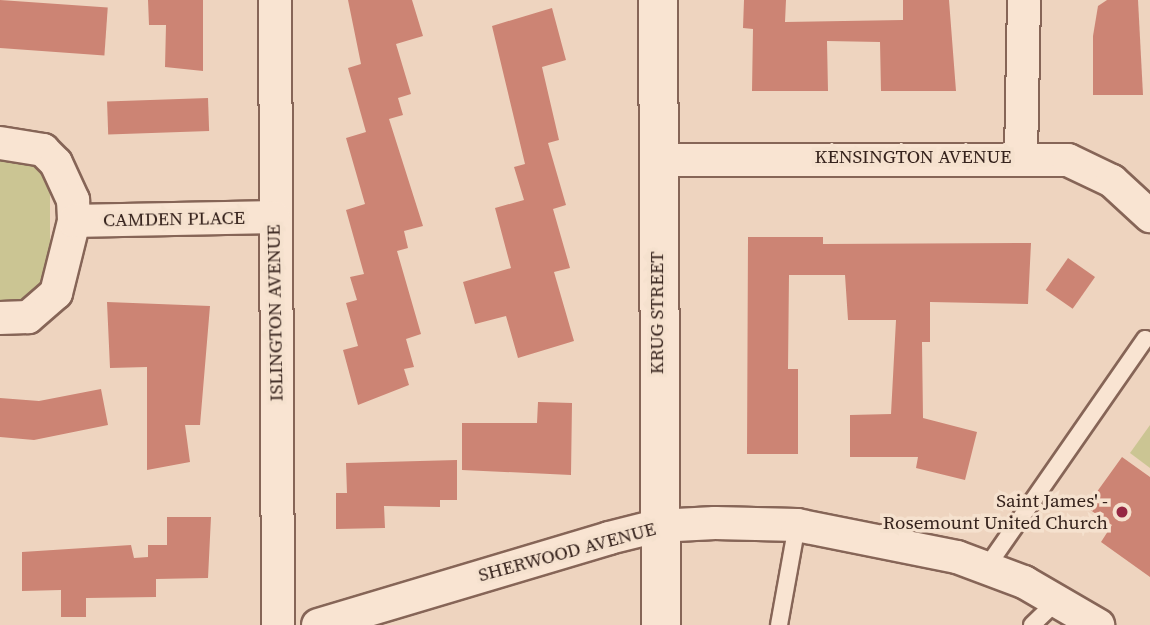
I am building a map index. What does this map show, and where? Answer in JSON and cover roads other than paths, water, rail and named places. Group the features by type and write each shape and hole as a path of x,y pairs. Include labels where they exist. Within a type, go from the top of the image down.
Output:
{"street":[{"name":"ISLINGTON AVENUE","path":"275,0 278,625"},
{"name":"KRUG STREET","path":"658,0 657,526 660,625"},
{"path":"1021,156 1024,0"},
{"path":"0,143 43,150 56,163 73,200 74,221 56,293 28,317 0,318"},
{"name":"KENSINGTON AVENUE","path":"658,160 1021,156 1090,168 1150,216"},
{"name":"CAMDEN PLACE","path":"74,221 274,217"},
{"name":"SHERWOOD AVENUE","path":"318,625 657,526 797,525 986,568 1056,601 1098,625"}],"lane":[{"path":"986,568 1145,338"},
{"path":"779,625 797,525"},
{"path":"1032,625 1056,601"}],"place":[{"name":"Saint James' - Rosemount United Church","path":"1122,512"}]}
